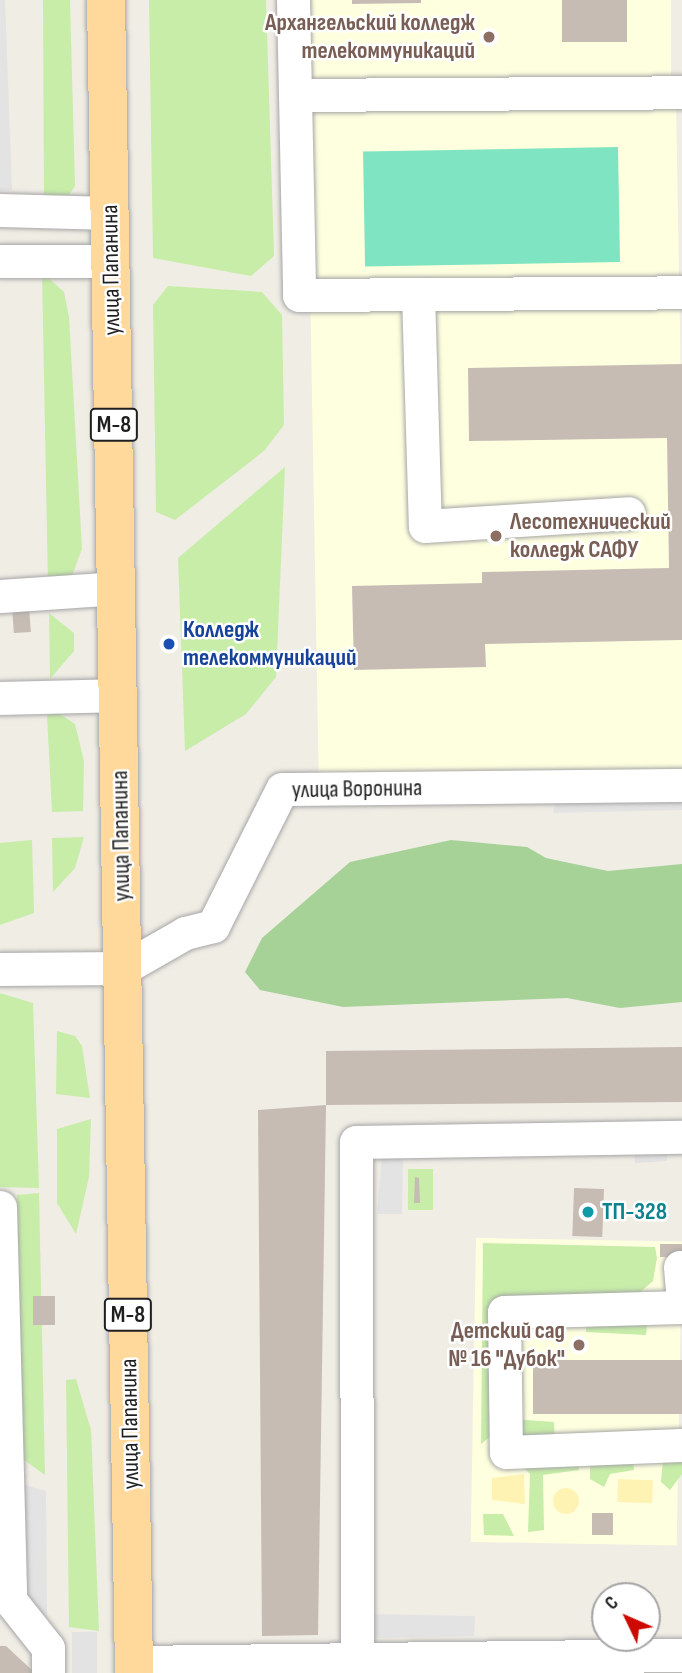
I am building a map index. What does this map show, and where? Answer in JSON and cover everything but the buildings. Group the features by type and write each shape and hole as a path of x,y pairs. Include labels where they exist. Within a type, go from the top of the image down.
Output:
{"main road":[{"name":"улица Папанина","path":"106,0 134,1668"}],"street":[{"path":"293,0 299,295 682,292"},
{"path":"295,95 682,92"},
{"path":"0,209 110,213"},
{"path":"0,261 111,261"},
{"path":"418,294 425,526 629,513"},
{"path":"0,596 117,588"},
{"path":"0,698 119,695"},
{"name":"улица Воронина","path":"0,969 124,968 185,933 213,926 282,789 682,785"},
{"path":"341,1663 356,1142 682,1137"},
{"path":"0,1207 10,1600 48,1648 48,1673"},
{"path":"682,1307 504,1312 506,1452 682,1445"},
{"path":"134,1668 240,1668 341,1663 682,1656"}],"shaded area":[{"path":"0,0 5,0 12,190 0,191"},
{"name":"Архангельский колледж телекоммуникаций","path":"305,0 671,0 671,83 305,83"},
{"name":"Лесотехнический колледж САФУ","path":"676,104 682,448 682,769 319,775 307,110"},
{"path":"682,793 682,810 553,813 556,799"},
{"path":"666,1145 667,1161 635,1163 634,1147"},
{"path":"382,1152 403,1157 402,1214 377,1214"},
{"name":"Детский сад № 16 \"Дубок\"","path":"476,1238 682,1242 677,1546 471,1542"},
{"path":"21,1484 46,1491 47,1617 21,1592"},
{"path":"368,1614 475,1616 474,1636 368,1638"},
{"path":"72,1632 97,1632 97,1673 72,1673"}],"green space":[{"path":"43,0 70,0 75,186 63,204 44,203"},
{"path":"149,0 266,0 274,256 251,276 153,258"},
{"path":"618,147 620,262 365,266 363,151"},
{"path":"42,272 64,292 69,317 82,549 71,578 48,585"},
{"path":"168,286 262,292 282,315 284,425 264,451 175,520 156,512 153,305"},
{"path":"285,467 276,677 246,714 185,751 178,558"},
{"path":"49,613 74,633 74,651 50,679"},
{"path":"58,713 75,724 84,761 83,811 52,812 47,715"},
{"path":"84,837 75,868 53,892 52,838"},
{"path":"32,840 34,913 0,925 0,843"},
{"path":"451,840 527,847 546,858 608,871 682,864 682,1002 620,1008 567,998 343,1007 260,990 245,972 262,938 350,862"},
{"path":"0,993 33,1003 39,1188 0,1187"},
{"path":"57,1031 75,1036 82,1046 90,1098 56,1094"},
{"path":"91,1119 89,1177 76,1234 57,1203 57,1129"},
{"path":"408,1169 433,1169 433,1210 408,1210"},
{"path":"39,1193 45,1475 20,1457 17,1195"},
{"path":"483,1243 655,1247 657,1258 653,1281 639,1293 499,1304 496,1432 481,1444"},
{"path":"648,1316 646,1335 586,1332 586,1317"},
{"path":"76,1379 91,1430 99,1631 69,1627 66,1380"},
{"path":"511,1419 554,1422 555,1441 518,1436"},
{"path":"633,1457 634,1470 610,1474 604,1487 590,1479 590,1459"},
{"path":"577,1458 579,1470 543,1475 544,1530 528,1532 530,1474 524,1468"},
{"path":"682,1459 682,1474 670,1490 661,1482 663,1460"},
{"path":"483,1514 503,1514 514,1536 484,1535"}],"sand":[{"path":"524,1474 525,1504 492,1500 492,1478"},
{"path":"618,1479 653,1480 652,1503 617,1502"},
{"path":"566,1488 575,1492 579,1501 575,1510 566,1514 557,1510 553,1501 557,1492"}],"place":[{"name":"Архангельский колледж телекоммуникаций","path":"489,37"},
{"name":"Лесотехнический колледж САФУ","path":"496,536"},
{"name":"Колледж телекоммуникаций","path":"169,644"},
{"name":"ТП-328","path":"588,1212"},
{"name":"Детский сад № 16 \"Дубок\"","path":"579,1345"}]}
